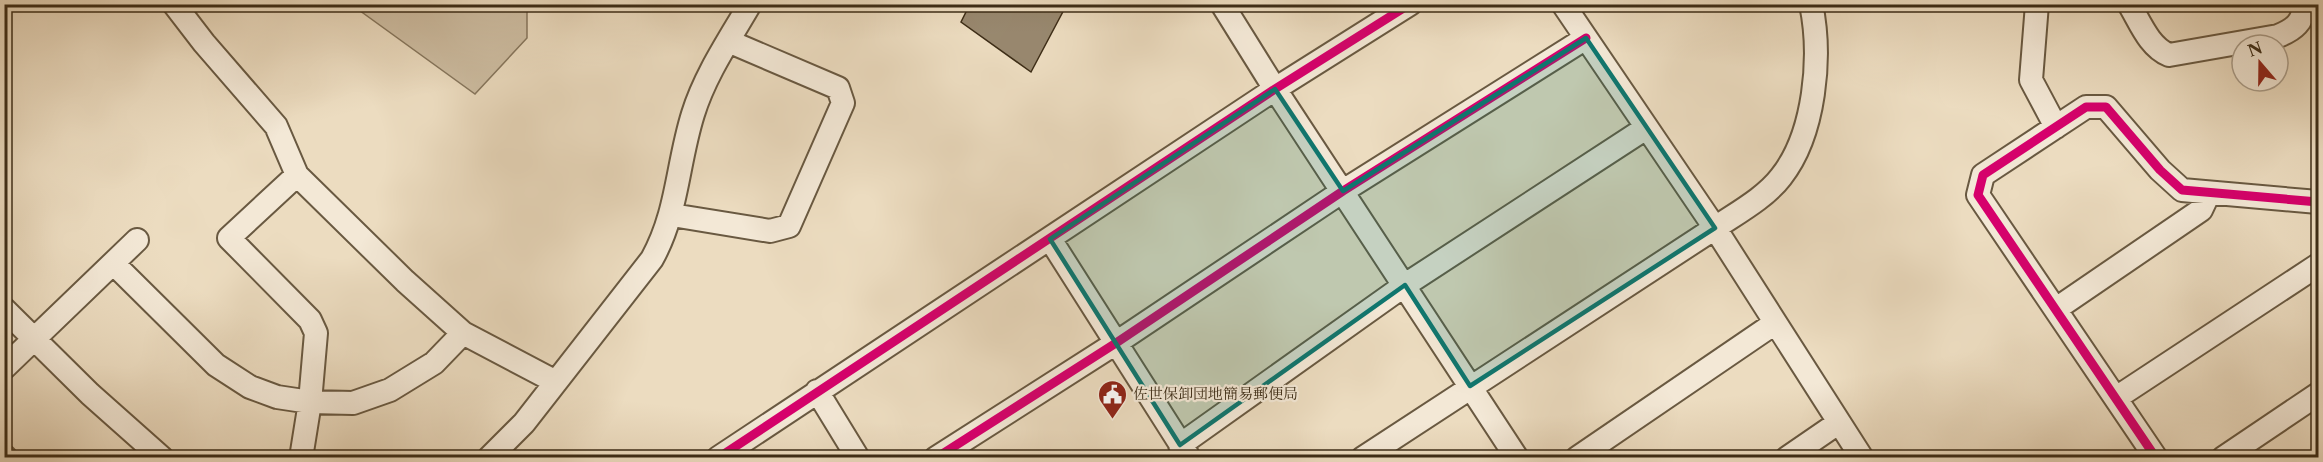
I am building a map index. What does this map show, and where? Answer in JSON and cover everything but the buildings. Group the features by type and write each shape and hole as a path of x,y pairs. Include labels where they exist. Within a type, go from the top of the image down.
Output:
{"street":[{"path":"174,4 204,43 276,126 297,175 405,281 463,333 556,382"},
{"path":"489,458 524,423 652,260 664,238 672,215 682,156 705,81 750,4"},
{"path":"1222,4 1516,458"},
{"path":"718,458 1275,89 1410,4"},
{"path":"1563,4 1715,228 1862,458"},
{"path":"1363,458 1754,202 1781,178 1800,145 1810,105 1816,57 1811,4"},
{"path":"2037,4 2031,80 2056,127"},
{"path":"2130,4 2153,44 2160,52 2169,55 2278,36 2298,24 2304,14 2303,4"},
{"path":"936,458 1116,343 1343,191 1586,38"},
{"path":"672,215 770,231 789,226 843,103 838,88 728,41"},
{"path":"2156,458 1978,195 1983,175 2086,107 2106,107 2160,170 2182,190 2319,202"},
{"path":"1050,239 1184,451 1405,285 1646,128"},
{"path":"297,175 229,238 310,320 316,333 310,402 301,458"},
{"path":"2056,309 2201,210 2209,193"},
{"path":"4,368 114,264 136,240"},
{"path":"114,264 216,365 250,387 277,397 310,402 353,403 390,390 435,363 463,333"},
{"path":"2116,398 2319,265"},
{"path":"4,309 33,339 162,458"},
{"path":"1577,458 1775,323"},
{"path":"817,392 858,458"},
{"path":"2223,458 2319,394"},
{"path":"1787,458 1838,423"}],"highlighted area":[{"path":"1586,38 1715,228 1470,386 1405,285 1180,445 1050,239 1275,89 1343,191"}],"shaded area":[{"path":"352,5 527,5 527,38 475,94"}],"cycle path":[{"path":"718,458 1275,89 1410,4"},
{"path":"936,458 1116,343 1343,191 1586,38"},
{"path":"2156,458 1978,195 1983,175 2086,107 2106,107 2160,170 2182,190 2318,202"}],"place":[{"name":"佐世保卸団地簡易郵便局","path":"1112,420"}]}
